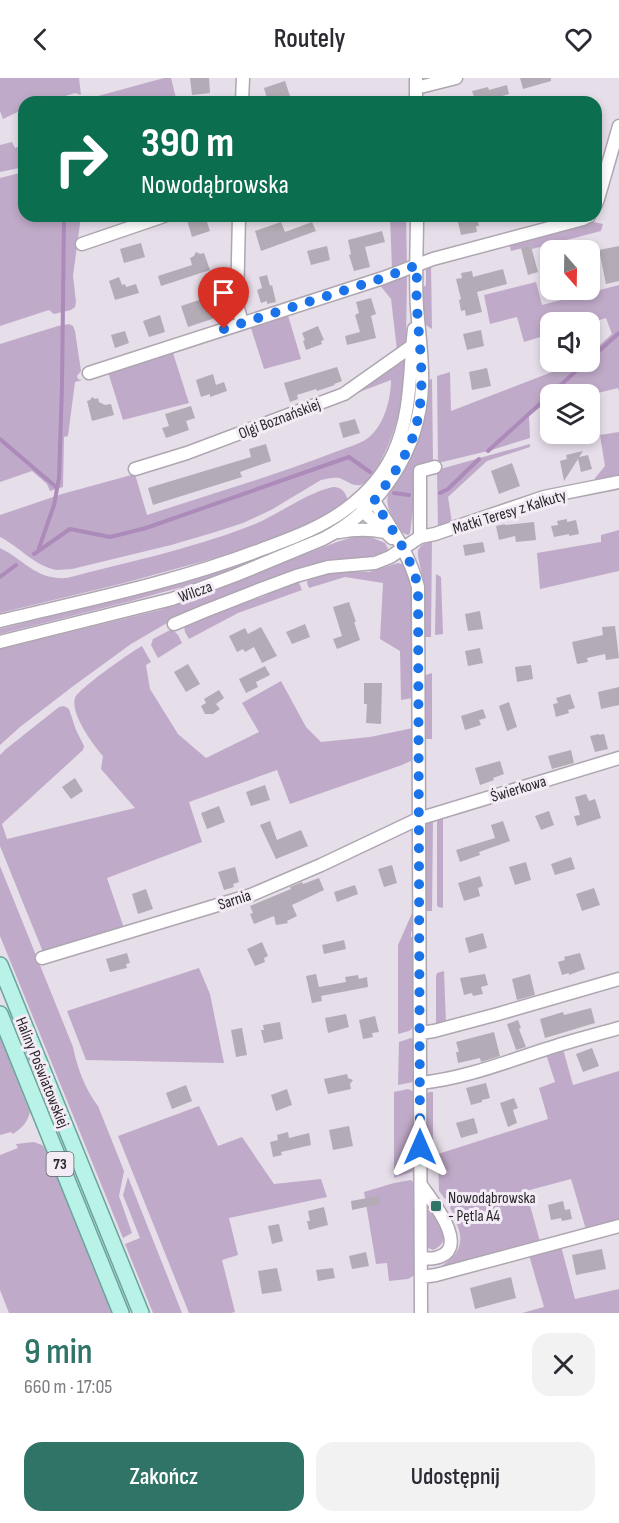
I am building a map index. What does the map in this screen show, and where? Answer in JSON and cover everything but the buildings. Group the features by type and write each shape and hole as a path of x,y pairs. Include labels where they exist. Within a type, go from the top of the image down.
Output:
{"main road":[{"name":"Haliny Poświatowskiej","path":"0,965 141,1313"},
{"name":"Haliny Poświatowskiej","path":"0,1014 121,1313"}],"street":[{"path":"242,96 243,78"},
{"path":"416,83 456,78"},
{"path":"602,185 619,126"},
{"path":"82,244 146,222"},
{"path":"239,222 237,304 242,323"},
{"path":"417,222 417,307"},
{"path":"89,373 417,265 571,222"},
{"name":"Wilcza","path":"0,621 176,578 290,539 345,511 380,476 393,455 400,437 406,417 417,307"},
{"name":"Wilcza","path":"0,642 172,599 236,575 335,532 364,512 393,476 409,446 420,412 422,363 417,307"},
{"name":"Olgi Boznańskiej","path":"135,469 187,453 344,394 412,345"},
{"path":"420,537 420,471 435,467"},
{"name":"Matki Teresy z Kalkuty","path":"174,624 296,576 328,567 375,563 390,557 420,537 544,497 619,482"},
{"path":"403,549 364,512 360,498 374,501 403,549 414,571 418,587 421,1313"},
{"path":"335,532 374,530 385,532"},
{"name":"Świerkowa","path":"418,819 619,758"},
{"name":"Sarnia","path":"42,958 251,895 418,819"},
{"path":"420,1033 498,1014 619,979"},
{"path":"420,1083 460,1076 619,1028"},
{"path":"420,1184 452,1236 451,1246 446,1253 435,1258 421,1258"},
{"path":"420,1277 436,1275 619,1226"}],"shaded area":[{"path":"0,78 79,78 81,95 75,93 65,96 18,96 18,112 3,119 0,111"},
{"path":"171,78 176,96 98,96"},
{"path":"12,142 15,148 18,147 18,168 0,172 0,145"},
{"path":"18,174 18,222 80,222 73,276 76,302 75,307 71,310 54,314 49,310 0,326 0,178"},
{"path":"390,222 406,222 407,265 392,269"},
{"path":"593,222 603,224 601,231 566,240 540,240 540,247 532,249 531,246 511,251 509,243"},
{"path":"426,264 431,264 432,329 424,324 422,288 426,285"},
{"path":"401,276 407,278 406,341 397,350 391,299 379,284"},
{"path":"536,282 542,305 561,300 600,300 600,290 619,285 619,391 618,388 600,392 600,384 540,384 540,408 529,416 530,438 438,463 437,376 450,372 451,411 552,372 600,372 600,345 612,334 606,318 600,320 600,312 540,312 540,337 524,342 517,317 490,324 484,295"},
{"path":"287,312 301,359 264,369 250,325"},
{"path":"69,324 75,331 81,371 77,376 82,380 75,382 68,436 64,437 63,487 50,491 47,484 32,471 0,482 0,344"},
{"path":"172,350 189,403 123,420 108,372"},
{"path":"404,358 402,389 395,426 386,451 364,484 352,484 339,478 321,480 271,510 243,523 171,545 72,569 57,570 41,565 0,537 0,515 62,494 135,474 147,515 285,470 360,442 374,433 382,419 388,404 391,380 354,394 380,376 390,364"},
{"path":"432,379 433,463 414,470 414,503 408,535 403,533 393,519 388,498 389,492 412,452 428,380"},
{"path":"619,432 619,478 595,482 595,478 605,466 600,435"},
{"path":"530,444 530,447 487,461 448,497 452,523 438,526 437,470"},
{"path":"333,487 343,490 347,502 310,524 255,547 124,583 0,613 0,548 39,573 56,578 67,578 205,542 260,522 312,494"},
{"path":"619,530 619,571 540,589 537,553 601,542 601,535"},
{"path":"366,535 385,543 388,549 386,553 352,560 239,595 167,623 131,644 72,687 0,745 0,649 160,610 337,542"},
{"path":"432,539 431,637 425,637 423,580 418,550"},
{"path":"263,554 265,558 189,585 0,634 0,629 165,587"},
{"path":"398,563 405,565 412,590 413,698 401,700 400,651 380,639 383,583 345,577 309,588 307,583 315,575 337,571 369,572"},
{"path":"436,574 441,577 443,634 435,635"},
{"path":"294,582 299,583 302,590 238,613 189,639 185,632 184,626 256,596 260,598 274,589"},
{"path":"172,629 182,643 158,658 151,645 153,639"},
{"path":"142,646 151,662 146,665 150,689 178,734 206,758 259,732 242,703 281,681 306,727 321,742 370,737 413,728 413,760 290,804 277,770 189,802 202,842 107,878 125,931 43,952 0,846 0,755 59,707 64,706 69,709 84,746 83,750 2,824 7,839 135,808 101,769 103,756 83,728 74,704 78,693 85,687"},
{"path":"432,673 432,739 426,739 424,736 423,676"},
{"path":"443,817 443,908 437,905 437,819"},
{"path":"433,820 432,911 424,911 424,824"},
{"path":"0,866 73,1047 82,1078 98,1106 124,1171 119,1196 132,1233 123,1238 0,936"},
{"path":"413,911 411,937 414,938 412,963 414,966 414,1027 398,1034 398,945"},
{"path":"199,968 210,994 224,1063 86,1060 67,1011"},
{"path":"444,971 446,1023 436,1024 436,976 437,973"},
{"path":"0,1036 30,1112 26,1122 16,1132 0,1135"},
{"path":"413,1039 415,1080 398,1085 399,1042"},
{"path":"563,1049 573,1085 619,1071 619,1223 587,1233 571,1179 526,1191 541,1245 437,1272 438,1268 456,1253 460,1241 451,1205 439,1191 438,1154 548,1119 539,1088 555,1082 546,1054"},
{"path":"408,1089 413,1091 414,1171 394,1178 394,1092"},
{"path":"433,1092 433,1146 424,1147 424,1094"},
{"path":"199,1106 218,1146 242,1137 274,1184 321,1179 327,1197 229,1218 238,1255 222,1260 235,1312 231,1313 189,1313 118,1136"},
{"path":"34,1142 46,1149 112,1313 9,1313 0,1290 0,1155 18,1148 16,1144"},
{"path":"128,1177 182,1313 153,1313 125,1244 140,1238 123,1195"},
{"path":"411,1180 414,1183 415,1194 415,1275 408,1279 389,1281 387,1263 376,1264 364,1192"},
{"path":"432,1210 444,1237 443,1242 433,1250 426,1247 425,1212"},
{"path":"561,1246 575,1299 619,1289 619,1313 522,1313 544,1307 529,1255"}],"waterway":[{"path":"39,548 54,505 59,478 64,222"},
{"path":"600,350 619,333"},
{"path":"488,451 575,372"},
{"path":"0,439 56,487"},
{"path":"34,554 70,529 110,537 146,528 349,457 370,472"},
{"path":"440,493 448,489 479,459"},
{"path":"394,493 409,495"},
{"path":"0,577 16,565"}],"place":[{"name":"Nowodąbrowska - Pętla A4","path":"436,1206"}],"route":[{"path":"224,329 417,265 417,307 422,363 420,412 409,446 393,476 374,501 408,558 418,587 420,1147"}]}
